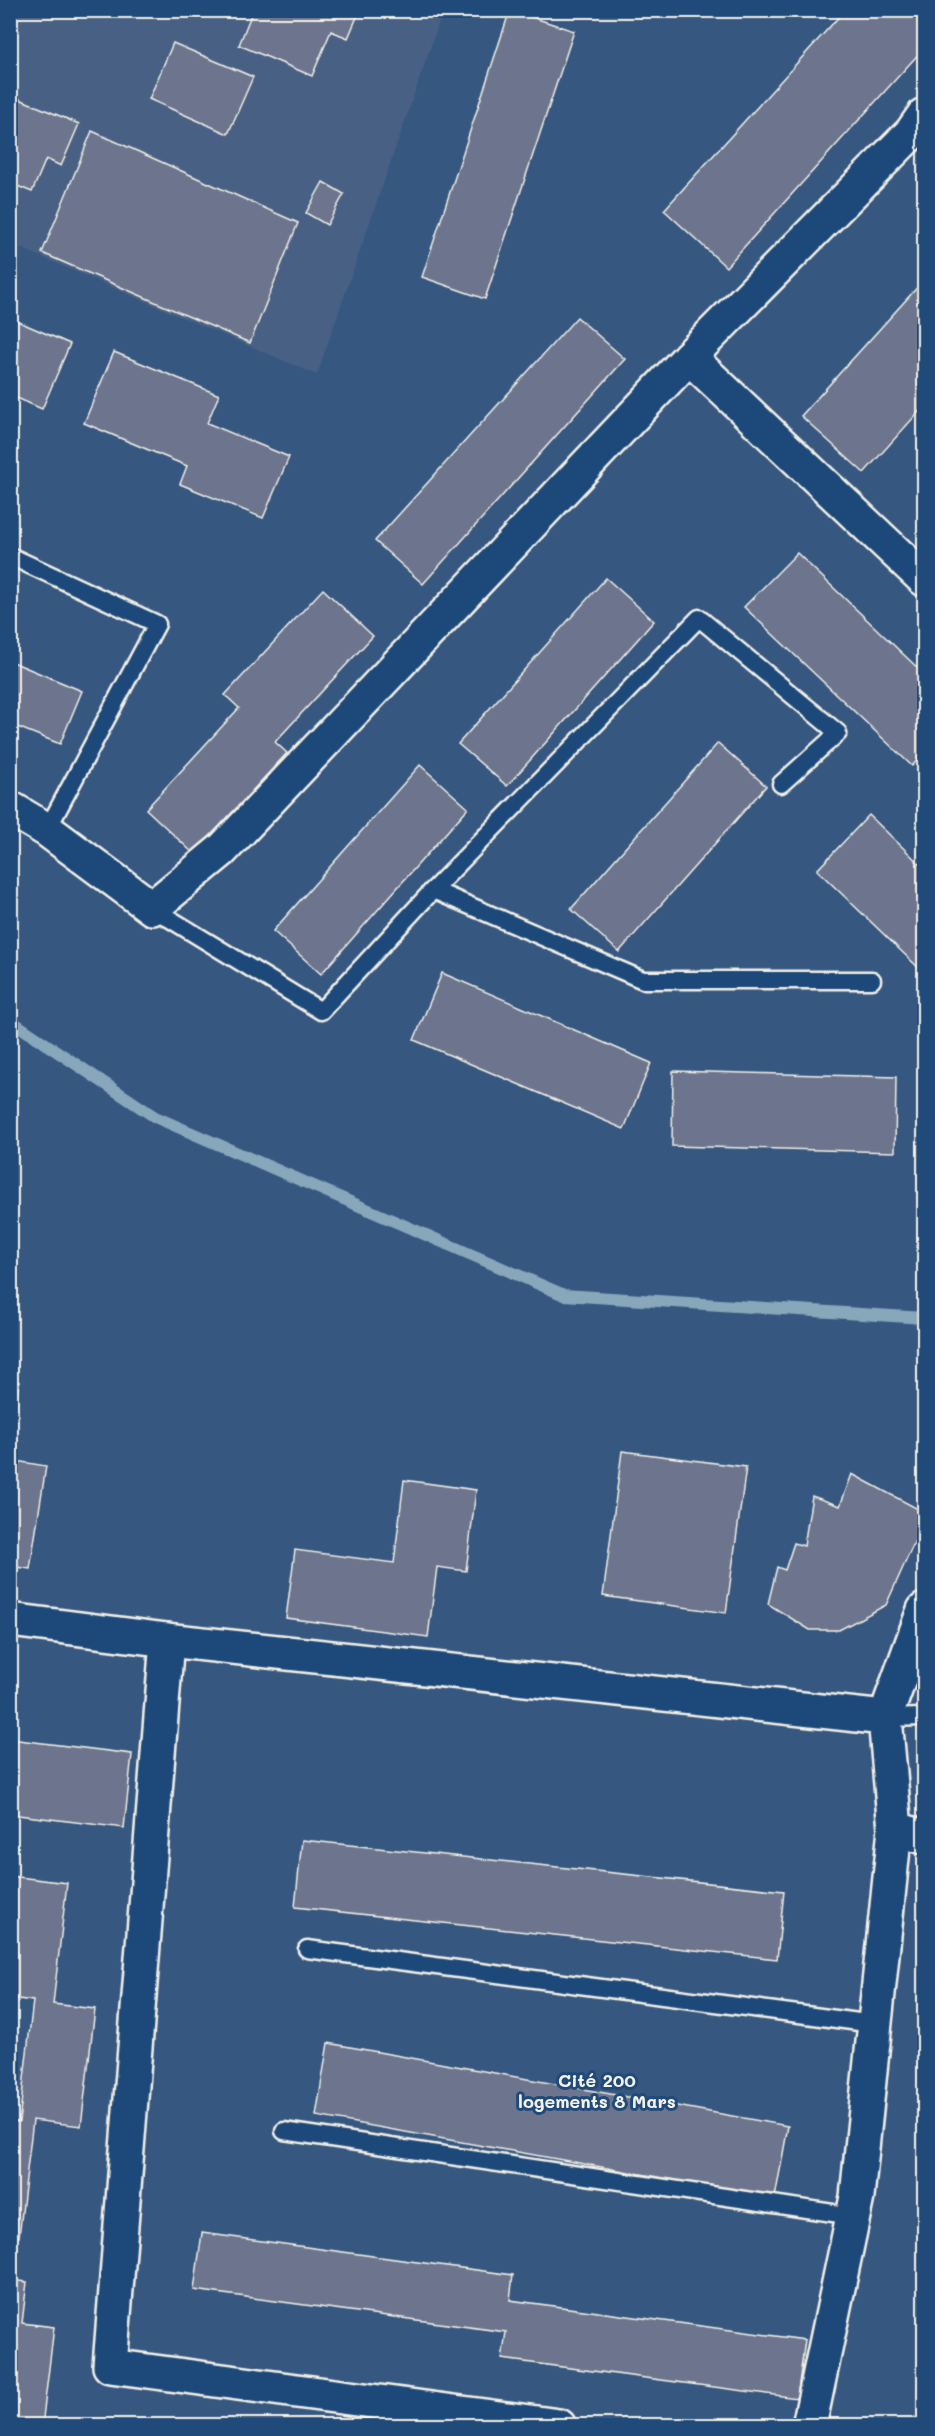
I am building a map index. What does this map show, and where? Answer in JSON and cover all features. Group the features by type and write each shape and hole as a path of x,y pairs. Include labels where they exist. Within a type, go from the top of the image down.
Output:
{"street":[{"path":"10,808 47,830 152,908 222,850 689,357 912,132 924,115"},
{"path":"689,357 924,579"},
{"path":"809,2426 857,2197 874,2024 910,1833 885,1718 924,1610"},
{"path":"10,1620 167,1640 885,1718"},
{"path":"167,1640 110,2366 559,2426"}],"lane":[{"path":"10,556 157,624 47,830"},
{"path":"152,908 321,1011 434,890 699,618 838,733 782,784"},
{"path":"434,890 643,980 872,980"},
{"path":"885,1718 924,1717"},
{"path":"307,1949 874,2024"},
{"path":"284,2130 853,2216"}],"shaded area":[{"path":"11,11 443,11 317,375 11,244"}],"building":[{"path":"253,10 360,10 348,38 331,31 312,76 239,45"},
{"path":"510,10 574,31 485,299 422,277"},
{"path":"845,10 907,10 924,26 924,48 726,267 664,210"},
{"path":"173,43 253,77 228,134 149,99"},
{"path":"10,95 79,124 61,166 46,159 32,192 10,183"},
{"path":"92,131 298,223 250,343 42,253"},
{"path":"323,182 344,194 327,225 306,213"},
{"path":"924,280 924,406 864,473 801,416"},
{"path":"577,317 625,359 423,584 375,541"},
{"path":"10,318 70,344 42,409 10,395"},
{"path":"114,352 219,395 207,423 289,457 263,518 180,484 187,466 84,423"},
{"path":"797,553 924,674 924,753 912,766 744,607"},
{"path":"606,578 654,621 507,786 458,744"},
{"path":"323,589 373,636 275,742 287,753 194,854 146,809 239,708 225,695"},
{"path":"10,661 82,691 60,744 10,724"},
{"path":"718,743 766,786 619,952 571,909"},
{"path":"420,765 468,808 321,974 273,931"},
{"path":"869,815 924,868 924,973 817,870"},
{"path":"442,973 651,1063 624,1129 414,1040"},
{"path":"673,1071 896,1077 895,1152 672,1146"},
{"path":"921,1077 924,1077 924,1129"},
{"path":"10,1381 19,1382 10,1438"},
{"path":"622,1451 746,1467 726,1613 603,1596"},
{"path":"10,1460 46,1466 30,1569 10,1566"},
{"path":"852,1474 918,1509 924,1521 886,1605 839,1630 810,1630 768,1604 777,1567 785,1570 794,1543 804,1546 812,1496 840,1506"},
{"path":"404,1480 476,1490 466,1571 437,1567 428,1637 286,1618 295,1550 394,1563"},
{"path":"10,1739 132,1754 124,1828 10,1814"},
{"path":"302,1840 784,1891 777,1959 295,1907"},
{"path":"10,1876 67,1883 53,2004 95,2009 81,2126 33,2120 19,2237 10,2236 10,2121 19,2122 33,2001 10,1998"},
{"path":"328,2043 788,2126 775,2198 316,2116"},
{"path":"202,2233 513,2275 510,2300 805,2340 797,2398 502,2359 506,2332 194,2290"},
{"path":"10,2280 27,2282 22,2323 54,2327 42,2426 10,2426"}],"waterway":[{"path":"10,1020 155,1117 564,1295 924,1318"}],"district":[{"name":"Cité 200 logements 8 Mars","path":"597,2091"}]}
